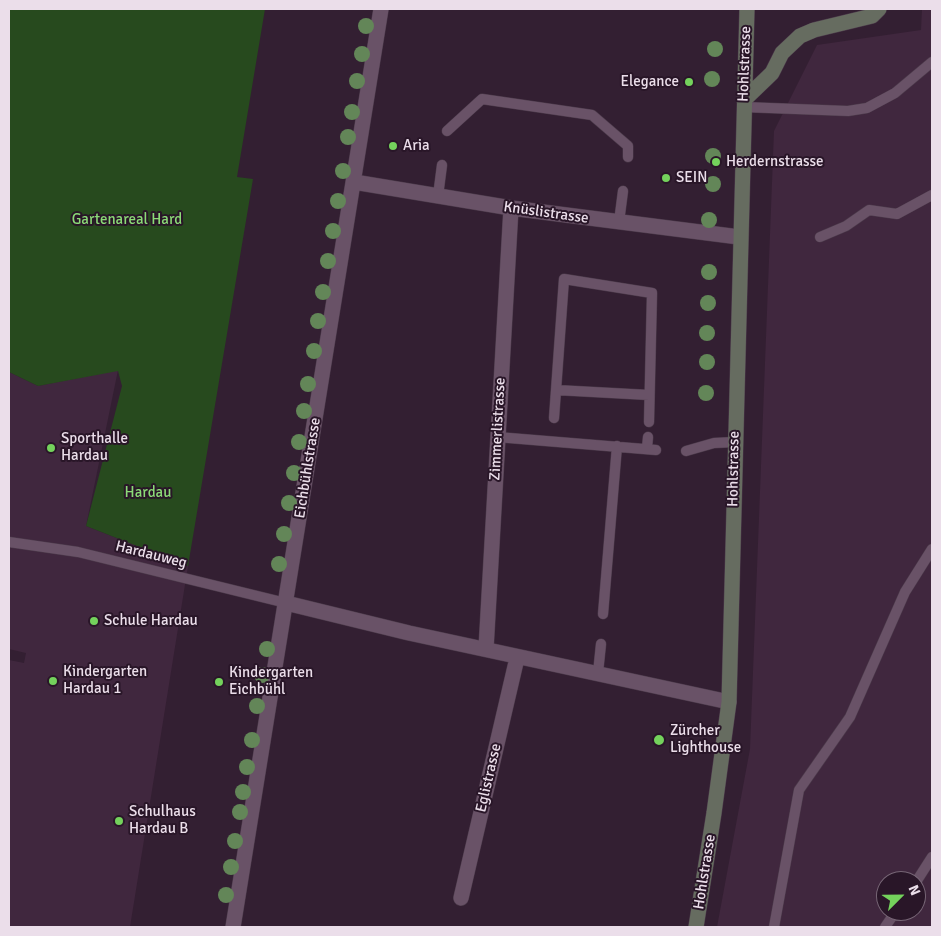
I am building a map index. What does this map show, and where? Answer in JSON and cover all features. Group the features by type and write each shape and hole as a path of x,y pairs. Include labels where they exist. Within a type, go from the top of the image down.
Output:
{"street":[{"name":"Eichbühlstrasse","path":"233,927 381,9"},
{"name":"Hohlstrasse","path":"696,927 714,813 728,702 739,237 747,9"},
{"path":"743,104 772,73 789,44 800,36 814,30 872,16 879,9"},
{"name":"Knüslistrasse","path":"354,182 512,208 739,237"},
{"name":"Zimmerlistrasse","path":"486,649 512,208"},
{"path":"286,603 409,633 486,649 517,658 598,673 728,702"},
{"name":"Eglistrasse","path":"461,898 517,658"}],"lane":[{"path":"743,104 848,111 867,108 895,93 932,62"},
{"path":"447,131 482,99 592,115 628,146 628,157"},
{"path":"438,196 442,165"},
{"path":"623,191 625,223"},
{"path":"820,237 846,226 869,210 896,214 932,195"},
{"path":"554,418 564,279 652,293 648,422"},
{"path":"556,390 649,395"},
{"path":"497,437 552,436 651,449 648,437"},
{"path":"686,451 714,443 734,442"},
{"path":"603,614 617,446"},
{"name":"Hardauweg","path":"9,542 78,552 286,603"},
{"path":"774,927 798,790 850,717 908,587 932,548"},
{"path":"598,673 601,644"},
{"path":"923,871 932,857"}],"shaded area":[{"path":"922,9 932,9 932,927 717,927 750,749 774,131 817,45 921,30"},
{"name":"Schule Hardau","path":"118,370 86,526 188,566 130,927 9,927 9,660 24,663 26,653 9,649 9,372 38,386"}],"green space":[{"name":"Gartenareal Hard","path":"9,9 265,9 237,177 253,179 188,566 86,526 122,386 118,371 38,386 9,372"}],"place":[{"name":"Elegance","path":"689,82"},
{"name":"Aria","path":"393,146"},
{"name":"Herdernstrasse","path":"716,162"},
{"name":"SEIN","path":"666,178"},
{"name":"Sporthalle Hardau","path":"51,448"},
{"name":"Schule Hardau","path":"94,621"},
{"name":"Kindergarten Hardau 1","path":"53,681"},
{"name":"Kindergarten Eichbühl","path":"219,682"},
{"name":"Zürcher Lighthouse","path":"659,740"},
{"name":"Schulhaus Hardau B","path":"119,821"}],"park label":[{"name":"Hardau","path":"148,493"}]}
